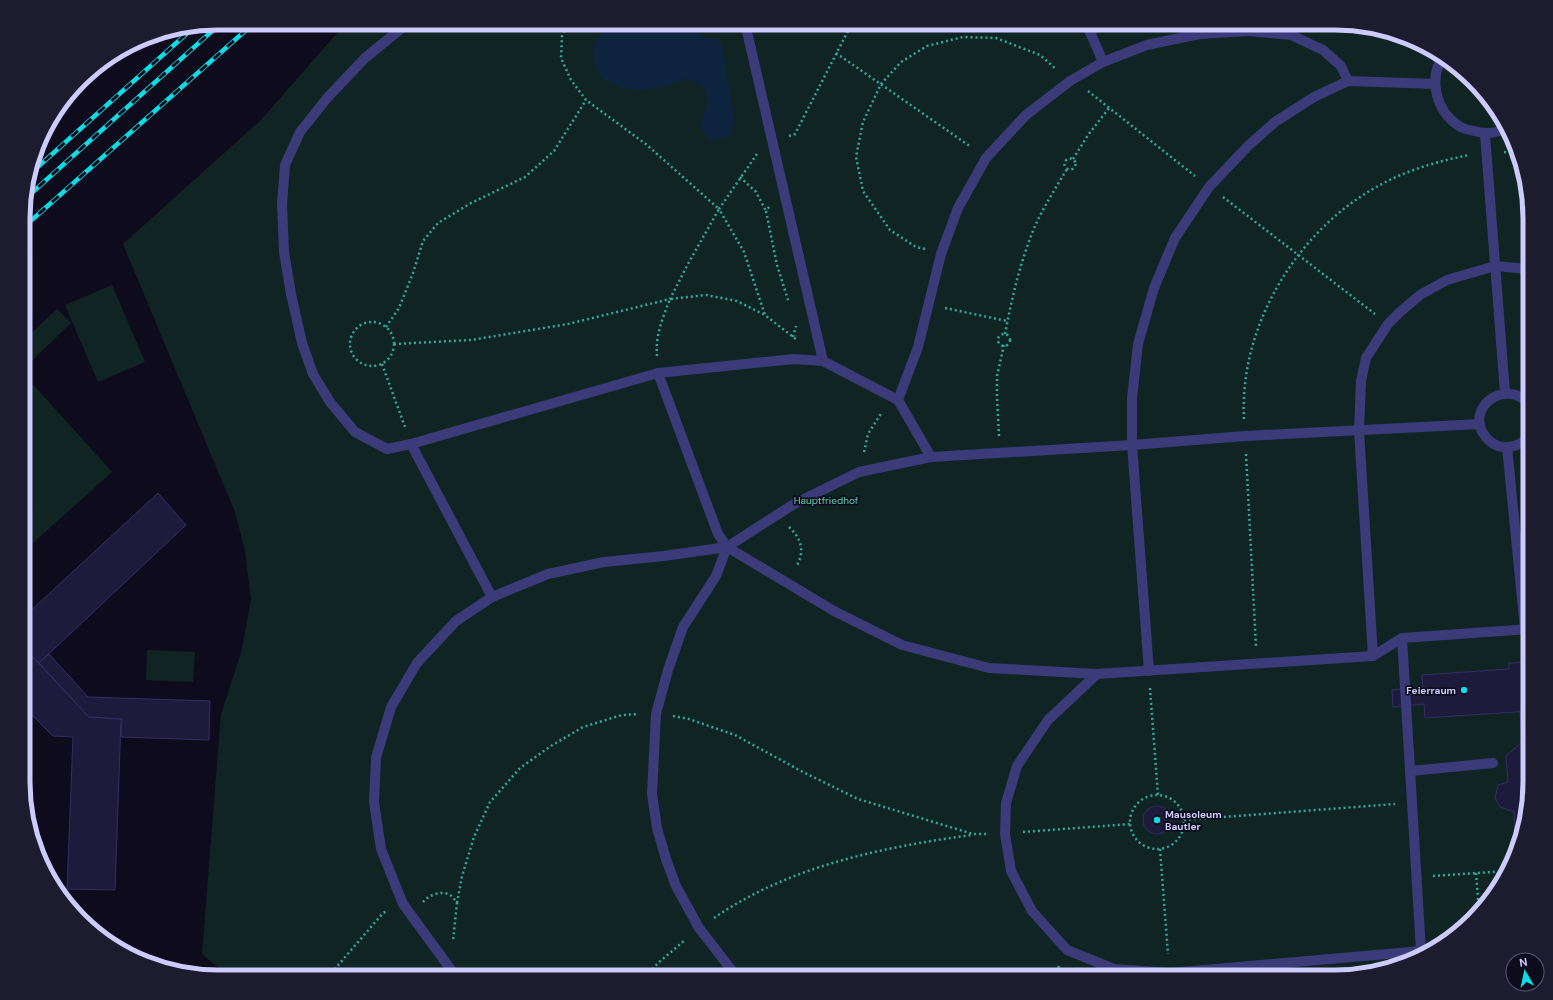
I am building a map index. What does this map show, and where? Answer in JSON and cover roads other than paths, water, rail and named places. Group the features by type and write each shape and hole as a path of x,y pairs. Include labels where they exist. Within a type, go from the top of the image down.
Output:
{"lane":[{"path":"399,30 365,58 328,97 300,132 285,165 282,204 284,252 291,294 302,343 313,374 330,402 355,432 387,449 411,444 658,373 794,359 823,361 894,398 930,457"},
{"path":"747,30 823,361"},
{"path":"1091,30 1103,62"},
{"path":"894,398 918,347 941,254 958,208 986,158 1026,115 1070,81 1103,62 1148,45 1199,34 1248,31 1291,35 1323,50 1341,66 1348,81"},
{"path":"1441,63 1436,73 1435,84 1438,101 1444,113 1460,127 1485,134 1501,129"},
{"path":"1149,671 1132,445 1132,398 1138,344 1154,288 1176,238 1209,187 1248,146 1275,122 1314,97 1348,81 1435,84"},
{"path":"1485,134 1505,393"},
{"path":"1373,656 1359,431 1361,382 1366,358 1388,324 1420,295 1447,280 1495,266 1523,268"},
{"path":"658,373 718,534 727,547 834,610 902,645 989,668 1097,674 1373,656 1402,638 1523,629"},
{"path":"1523,399 1516,395 1505,393 1494,397 1486,403 1480,414 1480,424 1489,441 1497,446 1507,448 1521,444 1523,442"},
{"path":"450,970 403,904 381,849 374,802 376,758 391,708 417,663 456,621 492,597 548,574 604,562 664,556 727,547 794,504 859,472 930,457 1132,445 1245,436 1480,424"},
{"path":"411,444 492,597"},
{"path":"1507,448 1523,593"},
{"path":"727,547 716,576 683,627 668,670 656,714 652,794 658,828 666,859 676,886 699,928 730,970"},
{"path":"1402,638 1416,877 1423,948"},
{"path":"1097,674 1048,720 1017,766 1006,803 1006,834 1012,871 1032,911 1067,950 1114,969 1124,970"},
{"path":"1410,771 1494,764"},
{"path":"1210,970 1413,953"},
{"path":"1395,954 1395,960"}],"water":[{"path":"606,30 698,30 702,37 708,39 714,38 722,44 734,116 731,135 711,142 700,127 707,105 706,89 687,78 665,87 641,90 621,88 602,78 594,62 594,45 602,32"}],"railway":[{"path":"32,193 213,30"},
{"path":"30,222 246,30"},
{"path":"36,168 188,33"}],"place":[{"name":"Feierraum","path":"1464,690"},
{"name":"Mausoleum Bautler","path":"1157,820"}],"park label":[{"name":"Hauptfriedhof","path":"826,500"}]}
